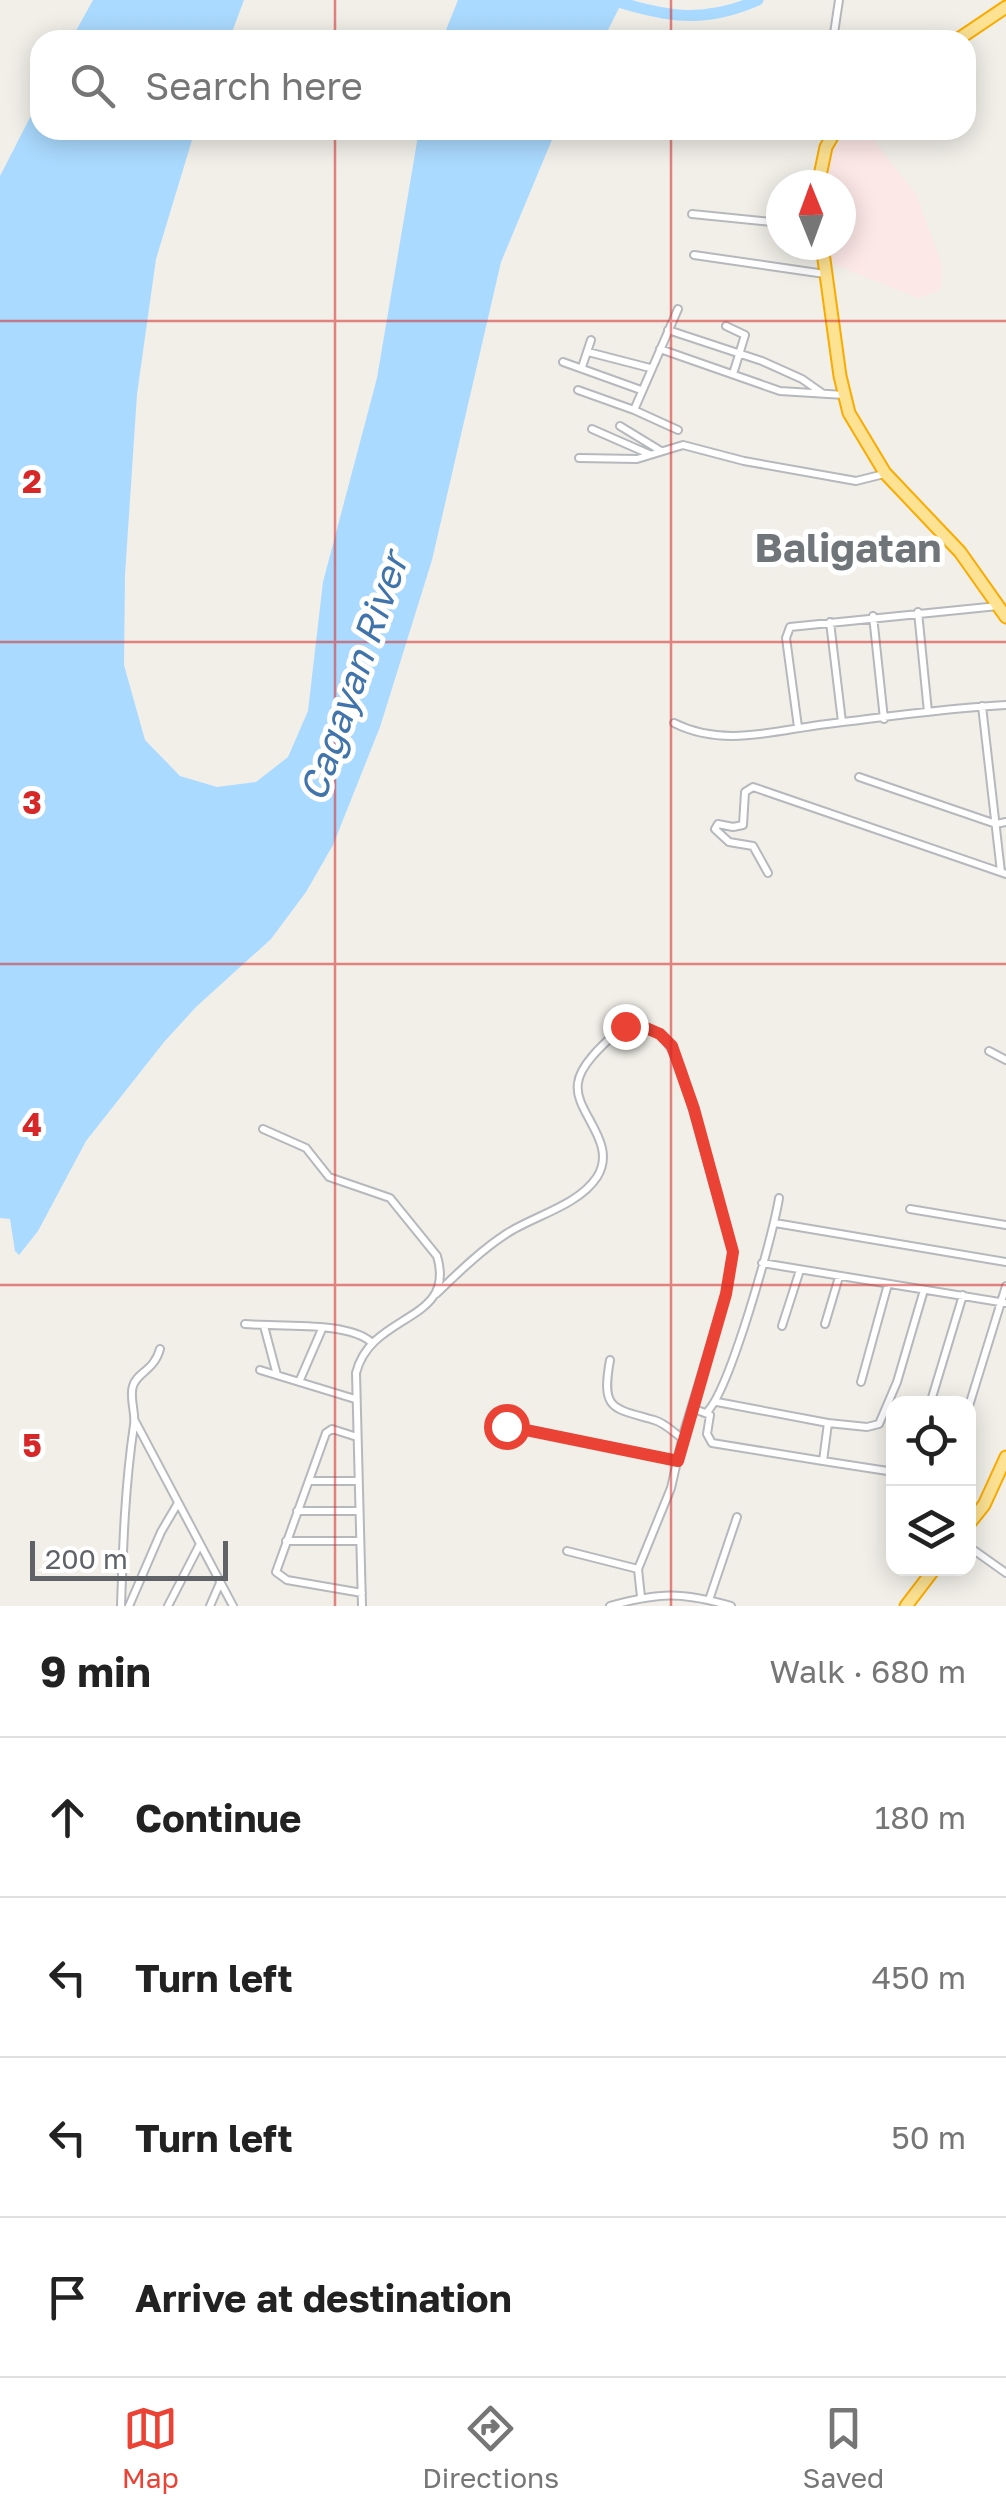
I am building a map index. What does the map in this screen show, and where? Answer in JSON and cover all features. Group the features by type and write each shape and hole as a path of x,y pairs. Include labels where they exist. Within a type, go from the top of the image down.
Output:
{"highway":[{"path":"971,30 1006,7"},
{"path":"821,170 830,140"},
{"path":"824,260 849,413 886,473 960,552 1003,611"},
{"path":"976,1514 1006,1457"},
{"path":"909,1605 929,1576"}],"street":[{"path":"834,30 839,0"},
{"path":"692,214 766,221"},
{"path":"694,256 825,274"},
{"path":"634,410 678,309"},
{"path":"726,326 745,335 734,374"},
{"path":"668,330 740,354 823,393"},
{"path":"582,368 591,340"},
{"path":"660,350 790,394 844,394"},
{"path":"588,352 650,368"},
{"path":"564,362 641,390"},
{"path":"578,390 678,430"},
{"path":"620,426 662,452"},
{"path":"592,429 650,455"},
{"path":"579,458 638,460 690,446 856,482 886,473"},
{"path":"798,727 786,633 790,627 918,612 1003,611"},
{"path":"918,612 928,712"},
{"path":"873,616 884,719"},
{"path":"830,622 842,722"},
{"path":"674,723 696,732 749,736 798,727 1006,705"},
{"path":"768,873 753,846 729,842 715,829 718,824 732,828 743,825 745,792 753,786 1004,873 982,706"},
{"path":"859,778 996,824 1006,822"},
{"path":"362,1606 355,1399 358,1363 370,1342 420,1310 492,1244 561,1205 597,1177 603,1153 578,1090 580,1077 620,1028 634,1026 660,1034 672,1046 733,1252 726,1294 682,1438"},
{"path":"989,1051 1006,1060"},
{"path":"263,1128 306,1148 326,1175 390,1198 436,1256 440,1281 436,1294"},
{"path":"707,1412 717,1402 780,1198"},
{"path":"910,1209 1006,1225"},
{"path":"775,1223 1006,1262"},
{"path":"762,1264 1004,1302"},
{"path":"782,1326 800,1270"},
{"path":"825,1324 839,1277"},
{"path":"861,1382 888,1284"},
{"path":"972,1396 1006,1286"},
{"path":"717,1402 828,1423 867,1427 879,1424 906,1356 924,1290"},
{"path":"932,1396 964,1295"},
{"path":"246,1324 354,1332 370,1342"},
{"path":"264,1326 277,1375"},
{"path":"299,1382 322,1329"},
{"path":"121,1606 128,1464 135,1421 133,1384 156,1363 160,1349"},
{"path":"610,1360 606,1390 612,1405 623,1413 659,1421 682,1438"},
{"path":"260,1370 355,1399"},
{"path":"692,1408 707,1412"},
{"path":"707,1412 707,1434 712,1442 886,1471"},
{"path":"135,1421 230,1604"},
{"path":"823,1461 828,1423"},
{"path":"506,1426 678,1461"},
{"path":"357,1437 337,1430 328,1432 276,1569 280,1578 362,1593"},
{"path":"641,1597 638,1569 671,1488 684,1435 682,1438"},
{"path":"309,1481 357,1482"},
{"path":"129,1606 178,1502"},
{"path":"297,1511 357,1510"},
{"path":"709,1600 737,1517"},
{"path":"286,1541 360,1541"},
{"path":"168,1606 200,1542"},
{"path":"567,1551 638,1569"},
{"path":"976,1552 1006,1573"},
{"path":"210,1606 221,1582"},
{"path":"610,1606 677,1593 732,1606"}],"shaded area":[{"path":"840,140 874,140 917,196 942,266 941,290 918,298 833,264 832,260 856,260 856,170 827,170 829,156"}],"water":[{"path":"93,0 244,0 233,30 76,30"},
{"path":"458,0 623,0 608,30 446,30"},
{"name":"Cagayan River","path":"30,118 30,140 192,140 156,259 137,394 125,575 124,665 145,740 180,776 217,787 256,782 288,757 308,711 323,582 377,378 417,140 552,140 501,262 432,560 380,727 333,845 306,892 271,939 196,1007 86,1141 38,1231 19,1255 10,1219 0,1218 0,176"}],"waterway":[{"path":"612,0 650,11 685,15 720,13 758,0"}],"district":[{"name":"Baligatan","path":"848,548"}],"route":[{"path":"506,1426 678,1461 731,1276 733,1252 694,1109 672,1046 660,1034 646,1028 625,1026"}]}
